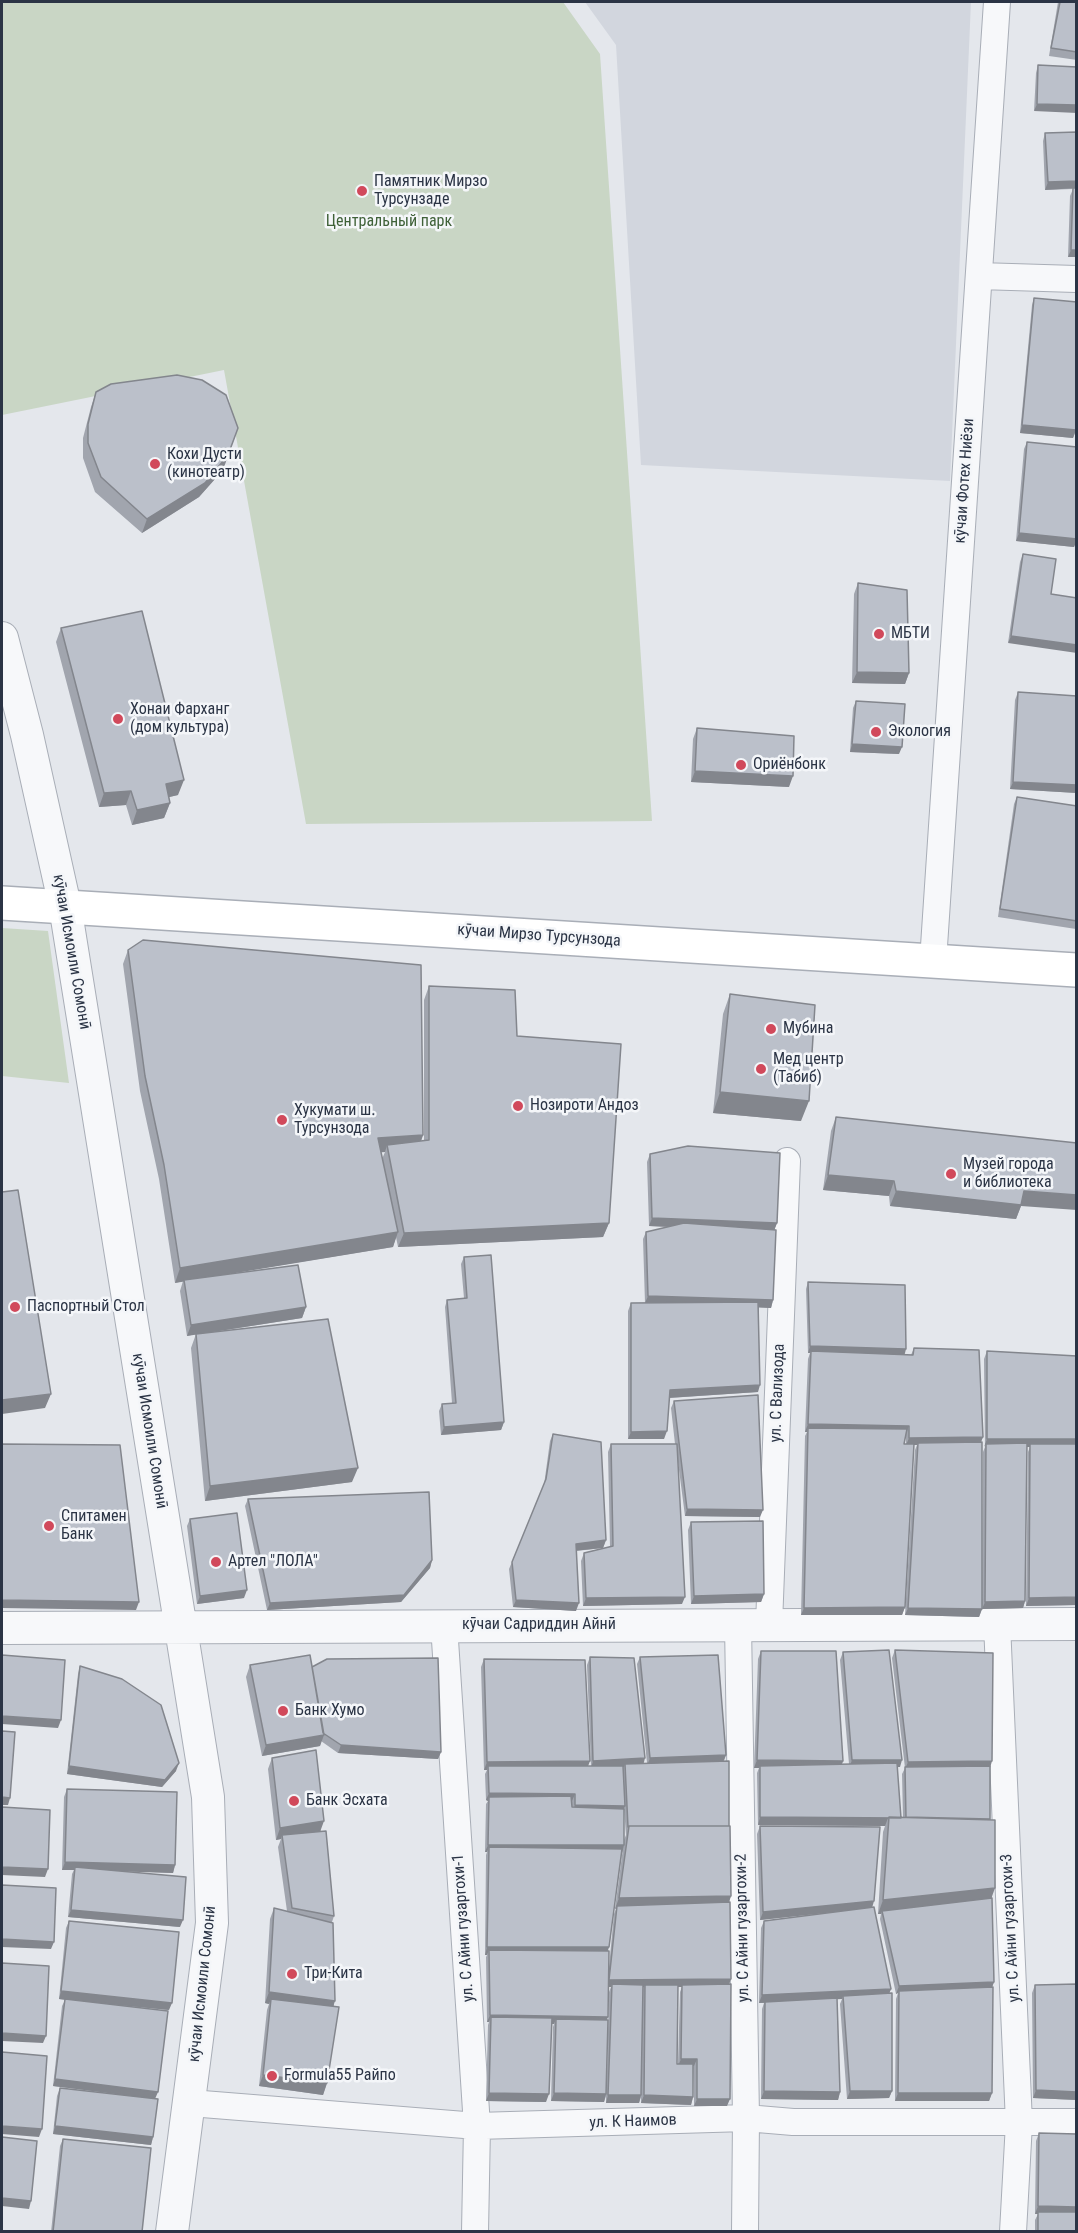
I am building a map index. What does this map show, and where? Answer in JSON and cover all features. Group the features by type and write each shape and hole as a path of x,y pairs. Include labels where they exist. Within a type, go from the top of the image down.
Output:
{"main road":[{"name":"кӯчаи Мирзо Турсунзода","path":"2,903 1077,970"}],"street":[{"name":"кӯчаи Фотех Ниёзи","path":"933,960 997,2"},
{"path":"979,276 1077,279"},
{"name":"кӯчаи Исмоили Сомонӣ","path":"2,638 27,735 65,906 208,1797 212,1923 172,2232"},
{"name":"ул. С Вализода","path":"770,1624 787,1161"},
{"name":"ул. С Айни гузаргохи-2","path":"738,1624 746,2118 745,2232"},
{"name":"ул. С Айни гузаргохи-3","path":"997,1624 1020,2123 1013,2232"},
{"name":"кӯчаи Садриддин Айнӣ","path":"2,1628 1077,1624"},
{"name":"ул. С Айни гузаргохи-1","path":"444,1625 477,2126 475,2232"},
{"name":"ул. К Наимов","path":"190,2103 477,2126 746,2118 794,2122 1077,2122"}],"shaded area":[{"path":"585,2 971,2 950,481 641,465 616,45"}],"green space":[{"name":"Центральный парк","path":"2,2 563,2 600,54 652,821 306,824 224,370 2,415"},
{"path":"2,928 48,931 69,1083 2,1076"}],"building":[{"path":"1060,2 1077,2 1077,52 1051,48"},
{"path":"1038,65 1077,67 1077,105 1037,104"},
{"path":"1077,132 1077,181 1048,182 1045,133"},
{"path":"1073,188 1077,188 1077,250 1071,250"},
{"path":"1034,298 1077,302 1076,430 1022,425"},
{"name":"Кохи Дусти (кинотеатр)","path":"177,375 202,380 226,395 238,428 228,455 205,483 147,519 101,477 88,443 88,424 96,392 111,384"},
{"path":"1027,442 1077,447 1077,539 1019,533"},
{"path":"1023,554 1056,559 1051,594 1077,598 1077,645 1011,636"},
{"name":"МБТИ","path":"858,583 907,590 909,673 857,672"},
{"name":"Хонаи Фарханг (дом культура)","path":"142,611 184,780 166,784 170,803 137,810 131,791 104,793 61,628"},
{"path":"1018,692 1077,696 1077,785 1013,782"},
{"name":"Экология","path":"856,701 905,704 902,747 852,744"},
{"name":"Ориёнбонк","path":"697,728 794,736 793,776 695,771"},
{"path":"1017,797 1077,806 1077,921 1000,909"},
{"name":"Хукумати ш. Турсунзода","path":"143,940 421,965 423,1135 378,1138 398,1232 180,1268 164,1165 145,1076 128,950"},
{"name":"Нозироти Андоз","path":"429,986 515,990 517,1036 621,1044 609,1223 404,1233 387,1145 429,1140"},
{"name":"Мед центр (Табиб)","path":"730,994 815,1005 809,1101 720,1092"},
{"name":"Музей города и библиотека","path":"836,1117 1077,1143 1077,1195 1024,1191 1021,1205 896,1191 894,1181 828,1175"},
{"path":"688,1146 780,1153 777,1223 652,1218 650,1154"},
{"name":"Паспортный Стол","path":"18,1190 51,1394 2,1400 2,1192"},
{"path":"684,1223 776,1230 773,1300 648,1296 646,1232"},
{"path":"491,1255 504,1422 444,1427 442,1404 456,1403 447,1300 467,1298 464,1257"},
{"path":"298,1265 306,1307 191,1325 184,1280"},
{"path":"808,1282 905,1285 906,1349 810,1346"},
{"path":"758,1302 760,1385 670,1390 667,1431 631,1432 631,1303"},
{"path":"328,1319 358,1468 210,1486 196,1334"},
{"path":"914,1348 979,1350 983,1437 909,1438 909,1426 808,1424 811,1351 913,1355"},
{"path":"987,1351 1077,1356 1077,1439 987,1439"},
{"path":"758,1395 763,1510 687,1509 674,1401"},
{"path":"808,1428 907,1429 904,1444 914,1444 905,1607 804,1608"},
{"path":"553,1434 601,1442 606,1540 576,1544 579,1603 516,1600 512,1562 546,1479"},
{"path":"982,1442 982,1609 908,1608 918,1443"},
{"path":"1027,1443 1025,1601 985,1602 986,1444"},
{"path":"2,1444 120,1445 139,1602 2,1600"},
{"path":"611,1444 677,1444 685,1597 586,1598 584,1553 613,1546"},
{"path":"1030,1444 1077,1444 1077,1597 1029,1598"},
{"path":"429,1492 432,1560 404,1595 270,1603 248,1499"},
{"name":"Артел \"ЛОЛА\"","path":"237,1513 247,1590 200,1596 190,1519"},
{"path":"763,1521 764,1594 694,1596 691,1522"},
{"path":"889,1650 902,1760 852,1760 843,1652"},
{"path":"895,1650 993,1653 992,1761 908,1762"},
{"path":"761,1651 836,1651 843,1761 757,1760"},
{"path":"2,1655 65,1660 61,1720 2,1716"},
{"name":"Банк Хумо","path":"310,1655 324,1735 266,1745 250,1665"},
{"path":"718,1655 726,1755 650,1758 640,1657"},
{"path":"590,1657 634,1658 645,1758 593,1761"},
{"path":"438,1658 441,1752 341,1745 323,1733 312,1667 327,1659"},
{"path":"484,1659 585,1660 590,1761 487,1762"},
{"path":"80,1666 122,1679 161,1705 179,1763 165,1780 69,1766"},
{"path":"2,1731 15,1732 10,1798 2,1797"},
{"name":"Банк Эсхата","path":"316,1750 324,1821 280,1828 272,1758"},
{"path":"729,1761 729,1826 628,1827 625,1764"},
{"path":"897,1763 901,1818 760,1817 760,1766"},
{"path":"488,1766 623,1766 625,1806 575,1805 575,1794 489,1793"},
{"path":"990,1766 990,1819 906,1817 905,1767"},
{"path":"67,1789 177,1792 175,1865 65,1862"},
{"path":"571,1796 572,1807 624,1809 624,1845 488,1845 489,1797"},
{"path":"2,1807 50,1810 48,1869 2,1867"},
{"path":"889,1817 995,1820 995,1888 883,1900"},
{"path":"629,1826 730,1826 731,1896 619,1898"},
{"path":"760,1826 880,1827 874,1901 763,1912"},
{"path":"326,1831 334,1916 292,1908 282,1835"},
{"path":"489,1847 622,1849 609,1947 487,1947"},
{"path":"75,1867 186,1877 183,1920 71,1910"},
{"path":"2,1885 56,1888 54,1942 2,1939"},
{"path":"992,1898 994,1982 899,1986 882,1911"},
{"path":"730,1902 731,1979 609,1980 617,1906"},
{"path":"874,1907 891,1989 762,1995 764,1921"},
{"path":"274,1908 333,1923 335,2001 269,1992"},
{"path":"69,1921 179,1932 172,2003 61,1991"},
{"path":"489,1950 609,1951 608,2017 490,2015"},
{"path":"2,1963 49,1966 46,2036 2,2033"},
{"path":"612,1984 643,1985 641,2095 608,2095"},
{"path":"731,1984 730,2099 697,2099 697,2059 681,2059 682,1985"},
{"path":"1077,1984 1077,2092 1036,2090 1035,1985"},
{"path":"645,1985 678,1985 677,2064 693,2064 693,2097 644,2095"},
{"path":"993,1987 992,2093 898,2093 899,1991"},
{"path":"892,1993 892,2091 850,2091 843,1996"},
{"path":"837,1998 840,2092 764,2091 765,2002"},
{"path":"65,1999 168,2011 158,2092 55,2079"},
{"path":"271,1999 339,2007 327,2083 263,2075"},
{"path":"491,2017 552,2018 549,2094 489,2093"},
{"path":"556,2019 608,2020 606,2094 554,2093"},
{"path":"2,2052 47,2056 42,2129 2,2126"},
{"path":"60,2088 158,2099 153,2137 55,2126"},
{"path":"1039,2133 1077,2134 1077,2207 1038,2206"},
{"path":"2,2137 37,2141 31,2201 2,2198"},
{"path":"63,2139 151,2148 142,2232 53,2232"},
{"path":"1038,2212 1077,2212 1077,2232 1038,2232"}],"place":[{"name":"Памятник Мирзо Турсунзаде","path":"362,191"},
{"name":"Кохи Дусти (кинотеатр)","path":"155,464"},
{"name":"МБТИ","path":"879,634"},
{"name":"Хонаи Фарханг (дом культура)","path":"118,719"},
{"name":"Экология","path":"876,732"},
{"name":"Ориёнбонк","path":"741,765"},
{"name":"Мубина","path":"771,1029"},
{"name":"Мед центр (Табиб)","path":"761,1069"},
{"name":"Нозироти Андоз","path":"518,1106"},
{"name":"Хукумати ш. Турсунзода","path":"282,1120"},
{"name":"Музей города и библиотека","path":"951,1174"},
{"name":"Паспортный Стол","path":"15,1307"},
{"name":"Спитамен Банк","path":"49,1526"},
{"name":"Артел \"ЛОЛА\"","path":"216,1562"},
{"name":"Банк Хумо","path":"283,1711"},
{"name":"Банк Эсхата","path":"294,1801"},
{"name":"Три-Кита","path":"292,1974"},
{"name":"Formula55 Райпо","path":"272,2076"}]}
